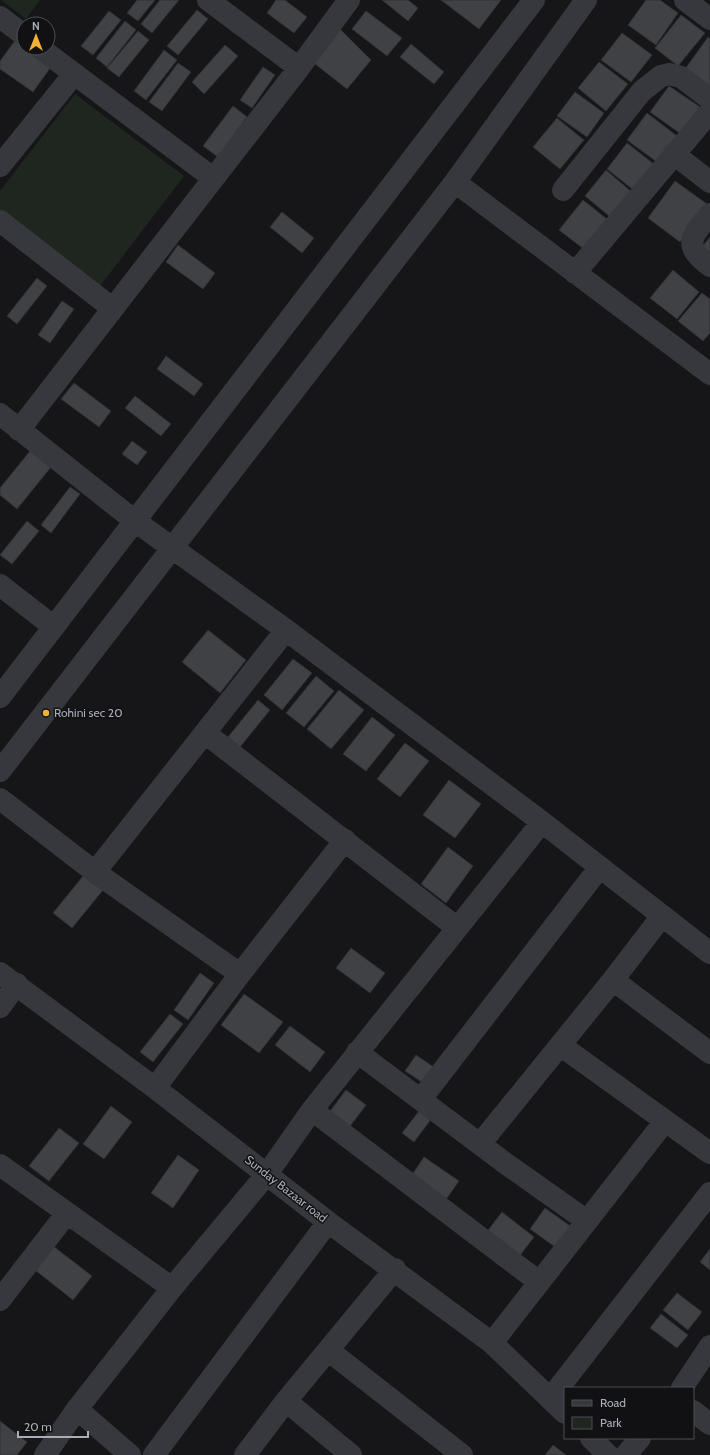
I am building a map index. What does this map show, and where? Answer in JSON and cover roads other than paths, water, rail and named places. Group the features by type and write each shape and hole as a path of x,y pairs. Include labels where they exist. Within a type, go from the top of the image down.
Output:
{"street":[{"path":"208,0 299,68"},
{"path":"19,430 299,68 349,0"},
{"path":"0,697 534,0"},
{"path":"0,771 455,182 586,0"},
{"path":"685,0 710,19"},
{"path":"0,17 16,29"},
{"path":"50,56 213,178"},
{"path":"0,166 74,74"},
{"path":"563,190 642,91 661,76 669,74 682,77 710,99"},
{"path":"575,273 710,112"},
{"path":"674,154 710,182"},
{"path":"455,182 710,374"},
{"path":"710,214 693,235 692,243 693,249 701,259 710,266"},
{"path":"0,221 112,308"},
{"path":"0,414 135,521 286,630 542,822 710,953"},
{"path":"0,586 54,627"},
{"path":"95,872 286,630"},
{"path":"205,734 346,840 456,927"},
{"path":"0,798 95,872 240,974"},
{"path":"45,1455 77,1409 172,1288 266,1174 312,1110 357,1052 456,927 542,822"},
{"path":"155,1088 240,974 346,840"},
{"path":"421,1100 600,867"},
{"path":"480,1144 613,980 662,916"},
{"path":"0,1007 8,978"},
{"name":"Sunday Bazaar road","path":"8,978 155,1088 328,1222 394,1269 492,1343 558,1406"},
{"path":"613,980 710,1053"},
{"path":"560,1045 710,1153"},
{"path":"357,1052 480,1144 587,1221"},
{"path":"312,1110 539,1282"},
{"path":"492,1343 665,1121"},
{"path":"0,1165 172,1288"},
{"path":"572,1387 710,1193"},
{"path":"0,1300 67,1213"},
{"path":"154,1455 328,1222"},
{"path":"245,1455 286,1401 394,1269"},
{"path":"683,1387 710,1346"},
{"path":"328,1350 462,1455"},
{"path":"558,1406 564,1398"},
{"path":"286,1401 351,1455"},
{"path":"77,1409 130,1455"},
{"path":"694,1412 710,1424"},
{"path":"592,1439 608,1455"},
{"path":"626,1455 639,1439"}],"place":[{"name":"Rohini sec 20","path":"46,713"}]}
